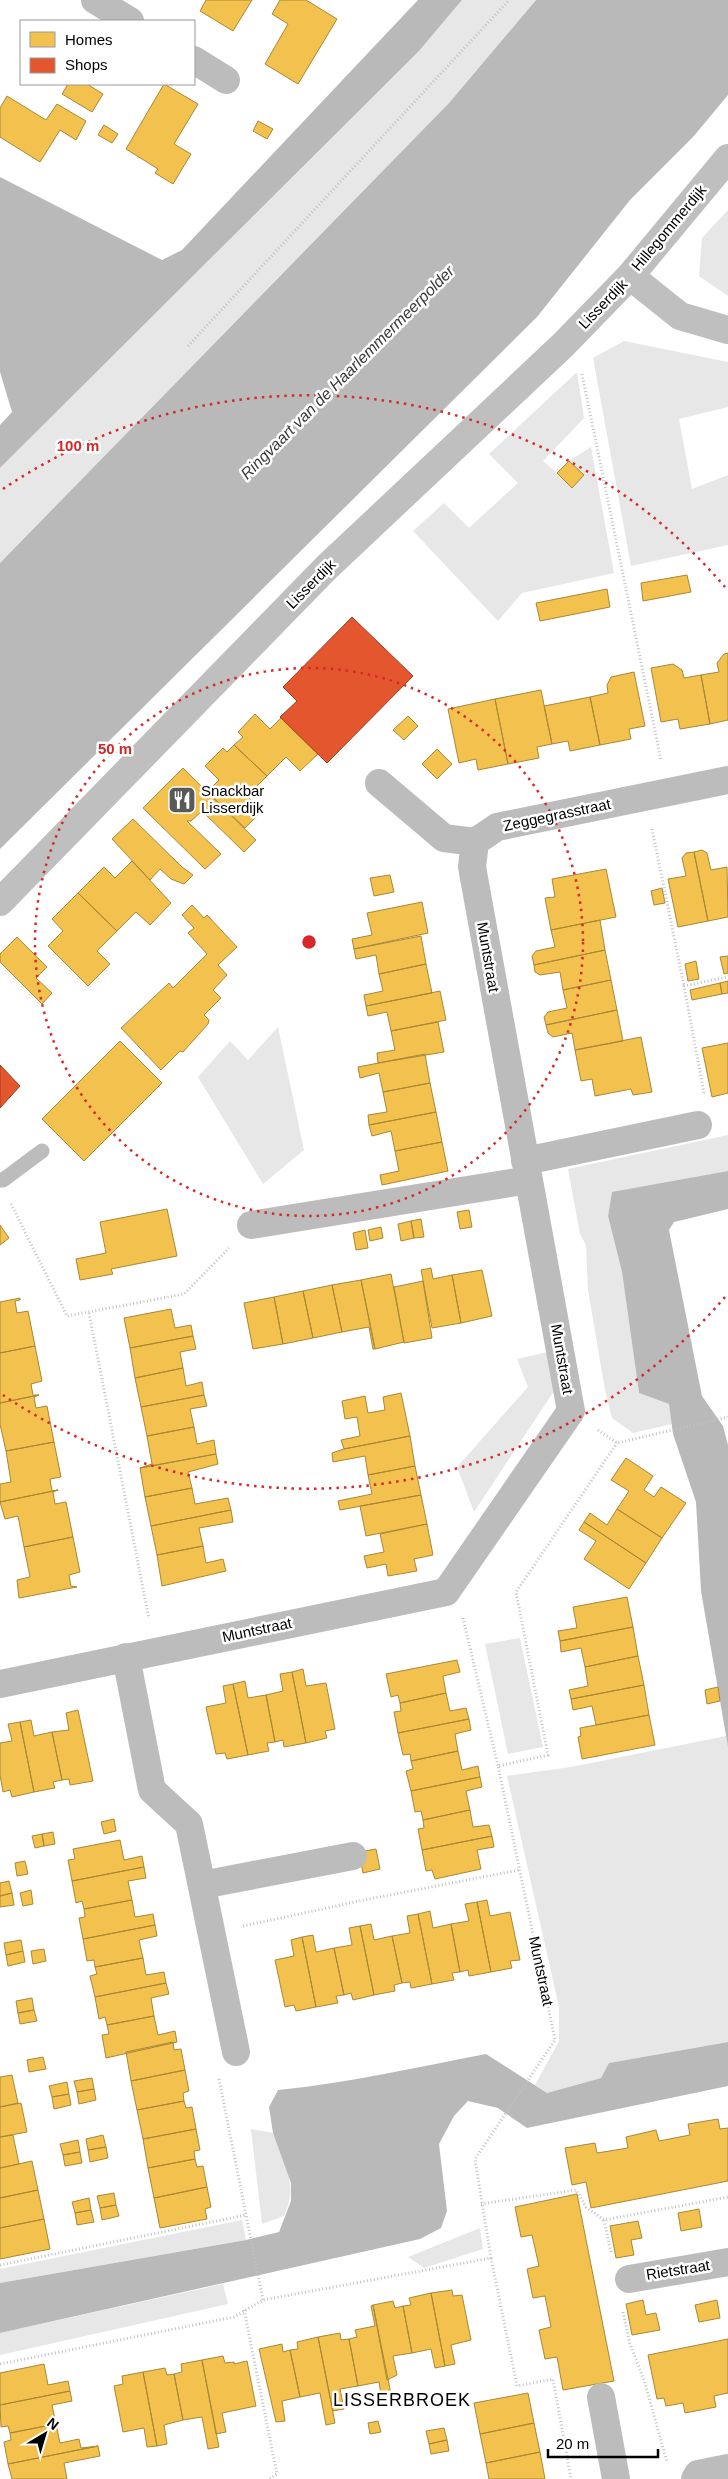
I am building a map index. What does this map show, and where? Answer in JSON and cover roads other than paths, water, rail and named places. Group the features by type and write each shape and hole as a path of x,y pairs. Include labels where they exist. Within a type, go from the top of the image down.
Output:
{"street":[{"path":"95,0 128,20"},
{"path":"195,61 226,80"},
{"name":"Hillegommerdijk","path":"630,276 728,158"},
{"path":"630,276 680,316 728,330"},
{"name":"Lisserdijk","path":"0,902 327,567 563,345 630,276"},
{"name":"Zeggegrasstraat","path":"476,842 497,827 728,780"},
{"path":"379,783 444,838 476,842"},
{"name":"Muntstraat","path":"0,1684 446,1592 571,1411 472,867 476,842"},
{"path":"251,1225 527,1171 698,1125"},
{"path":"126,1657 152,1790 189,1824 236,2052"},
{"path":"202,1885 353,1856"},
{"name":"Rietstraat","path":"629,2279 728,2262"},
{"path":"601,2397 616,2479"},
{"path":"695,2479 698,2474 728,2468"}],"lane":[{"path":"0,1180 3,1180 42,1151"}],"water":[{"path":"418,0 462,0 419,51 0,468 0,425 12,412 0,372 0,177 162,260 182,250"},
{"name":"Ringvaart van de Haarlemmermeerpolder","path":"536,0 728,0 728,95 693,137 630,200 537,317 0,849 0,563 449,103"},
{"path":"728,1171 728,1209 674,1222 669,1230 702,1396 723,1426 728,1445 728,1747 701,1591 696,1502 673,1434 669,1404 639,1393 622,1272 608,1216 612,1192"},
{"path":"728,2042 728,2086 527,2128 498,2108 468,2101 454,2116 439,2144 447,2211 441,2228 420,2239 0,2333 0,2283 246,2240 279,2232 291,2201 291,2183 273,2133 269,2107 278,2090 357,2079 486,2054 547,2093 601,2078 609,2063"}],"place":[{"name":"Snackbar Lisserdijk","path":"182,800"}],"district":[{"name":"LISSERBROEK","path":"402,2400"}]}
